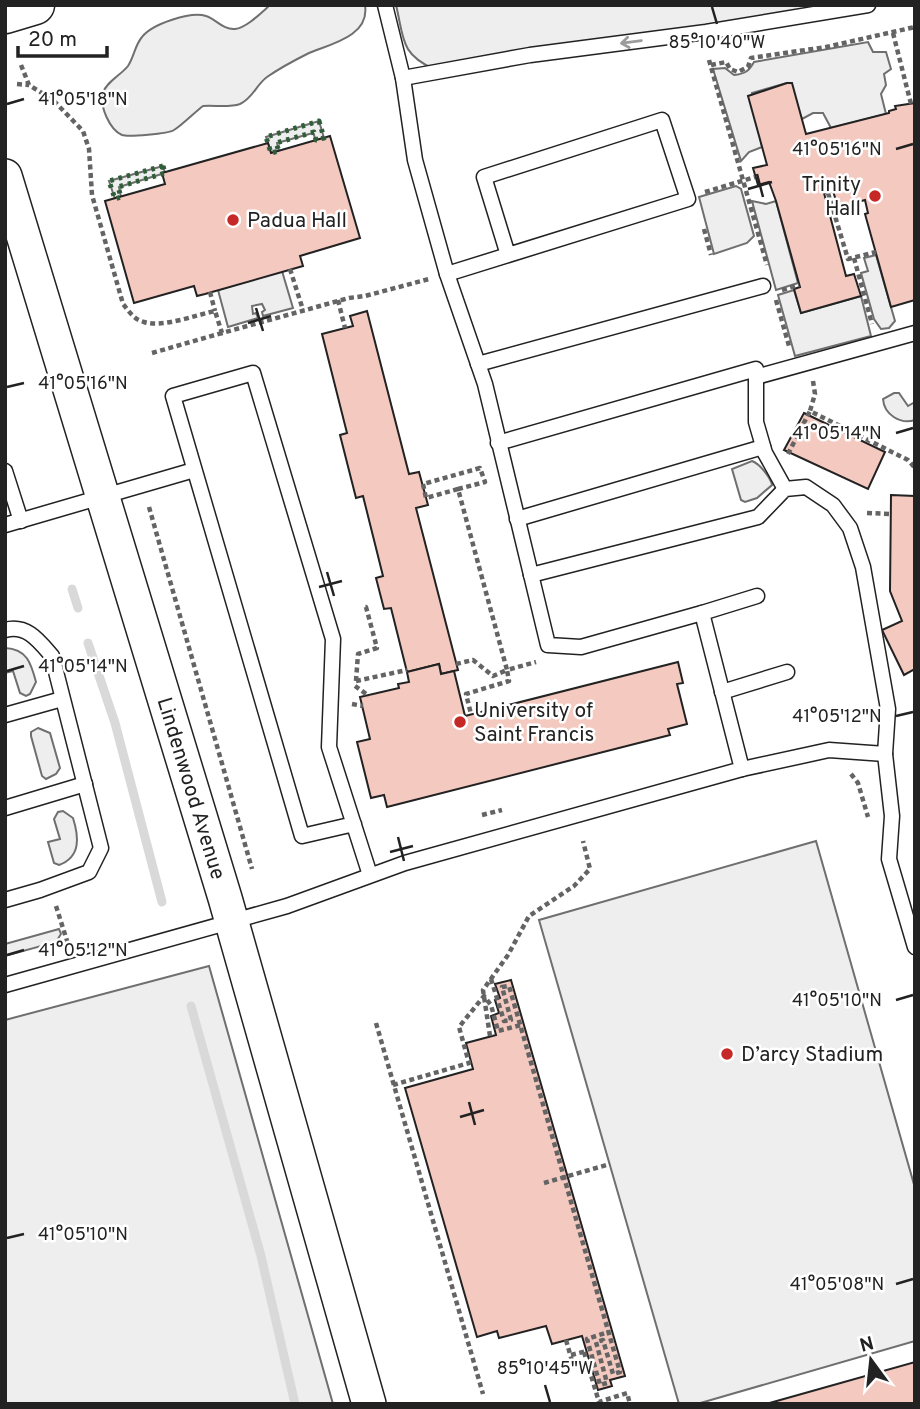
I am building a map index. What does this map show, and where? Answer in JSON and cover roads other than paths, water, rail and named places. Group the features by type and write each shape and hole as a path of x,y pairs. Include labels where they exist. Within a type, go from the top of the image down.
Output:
{"main road":[{"path":"5,14 35,5"}],"street":[{"name":"Lindenwood Avenue","path":"5,176 232,921 369,1404"}],"lane":[{"path":"385,5 402,78 415,160 447,274 478,364 548,645 581,647 757,596"},
{"path":"402,78 530,55 732,28 868,5"},
{"path":"447,274 688,199 662,120 484,177 508,255"},
{"path":"478,364 769,284"},
{"path":"756,377 915,332"},
{"path":"498,443 756,369 755,422 763,447 785,489"},
{"path":"354,824 302,836 173,396 253,373 332,639 329,747 354,824 370,875"},
{"path":"517,519 763,447"},
{"path":"5,525 194,470"},
{"path":"5,471 21,521"},
{"path":"531,575 758,517 785,489 806,486 833,505 850,528 863,567 888,709 885,754 892,816 890,859 915,947"},
{"path":"702,613 742,769"},
{"path":"5,629 33,634 52,656 101,848 89,872 5,900"},
{"path":"722,692 787,672"},
{"path":"5,715 62,699"},
{"path":"5,985 287,906 404,863 742,769 829,750 885,754"},
{"path":"5,808 85,785"}],"waterway":[{"path":"72,589 78,608"},
{"path":"88,643 115,723 162,902"},
{"path":"191,1006 261,1256 295,1404"}],"place":[{"name":"Trinity Hall","path":"875,196"},
{"name":"Padua Hall","path":"233,220"},
{"name":"University of Saint Francis","path":"460,722"},
{"name":"D’arcy Stadium","path":"727,1054"}]}
